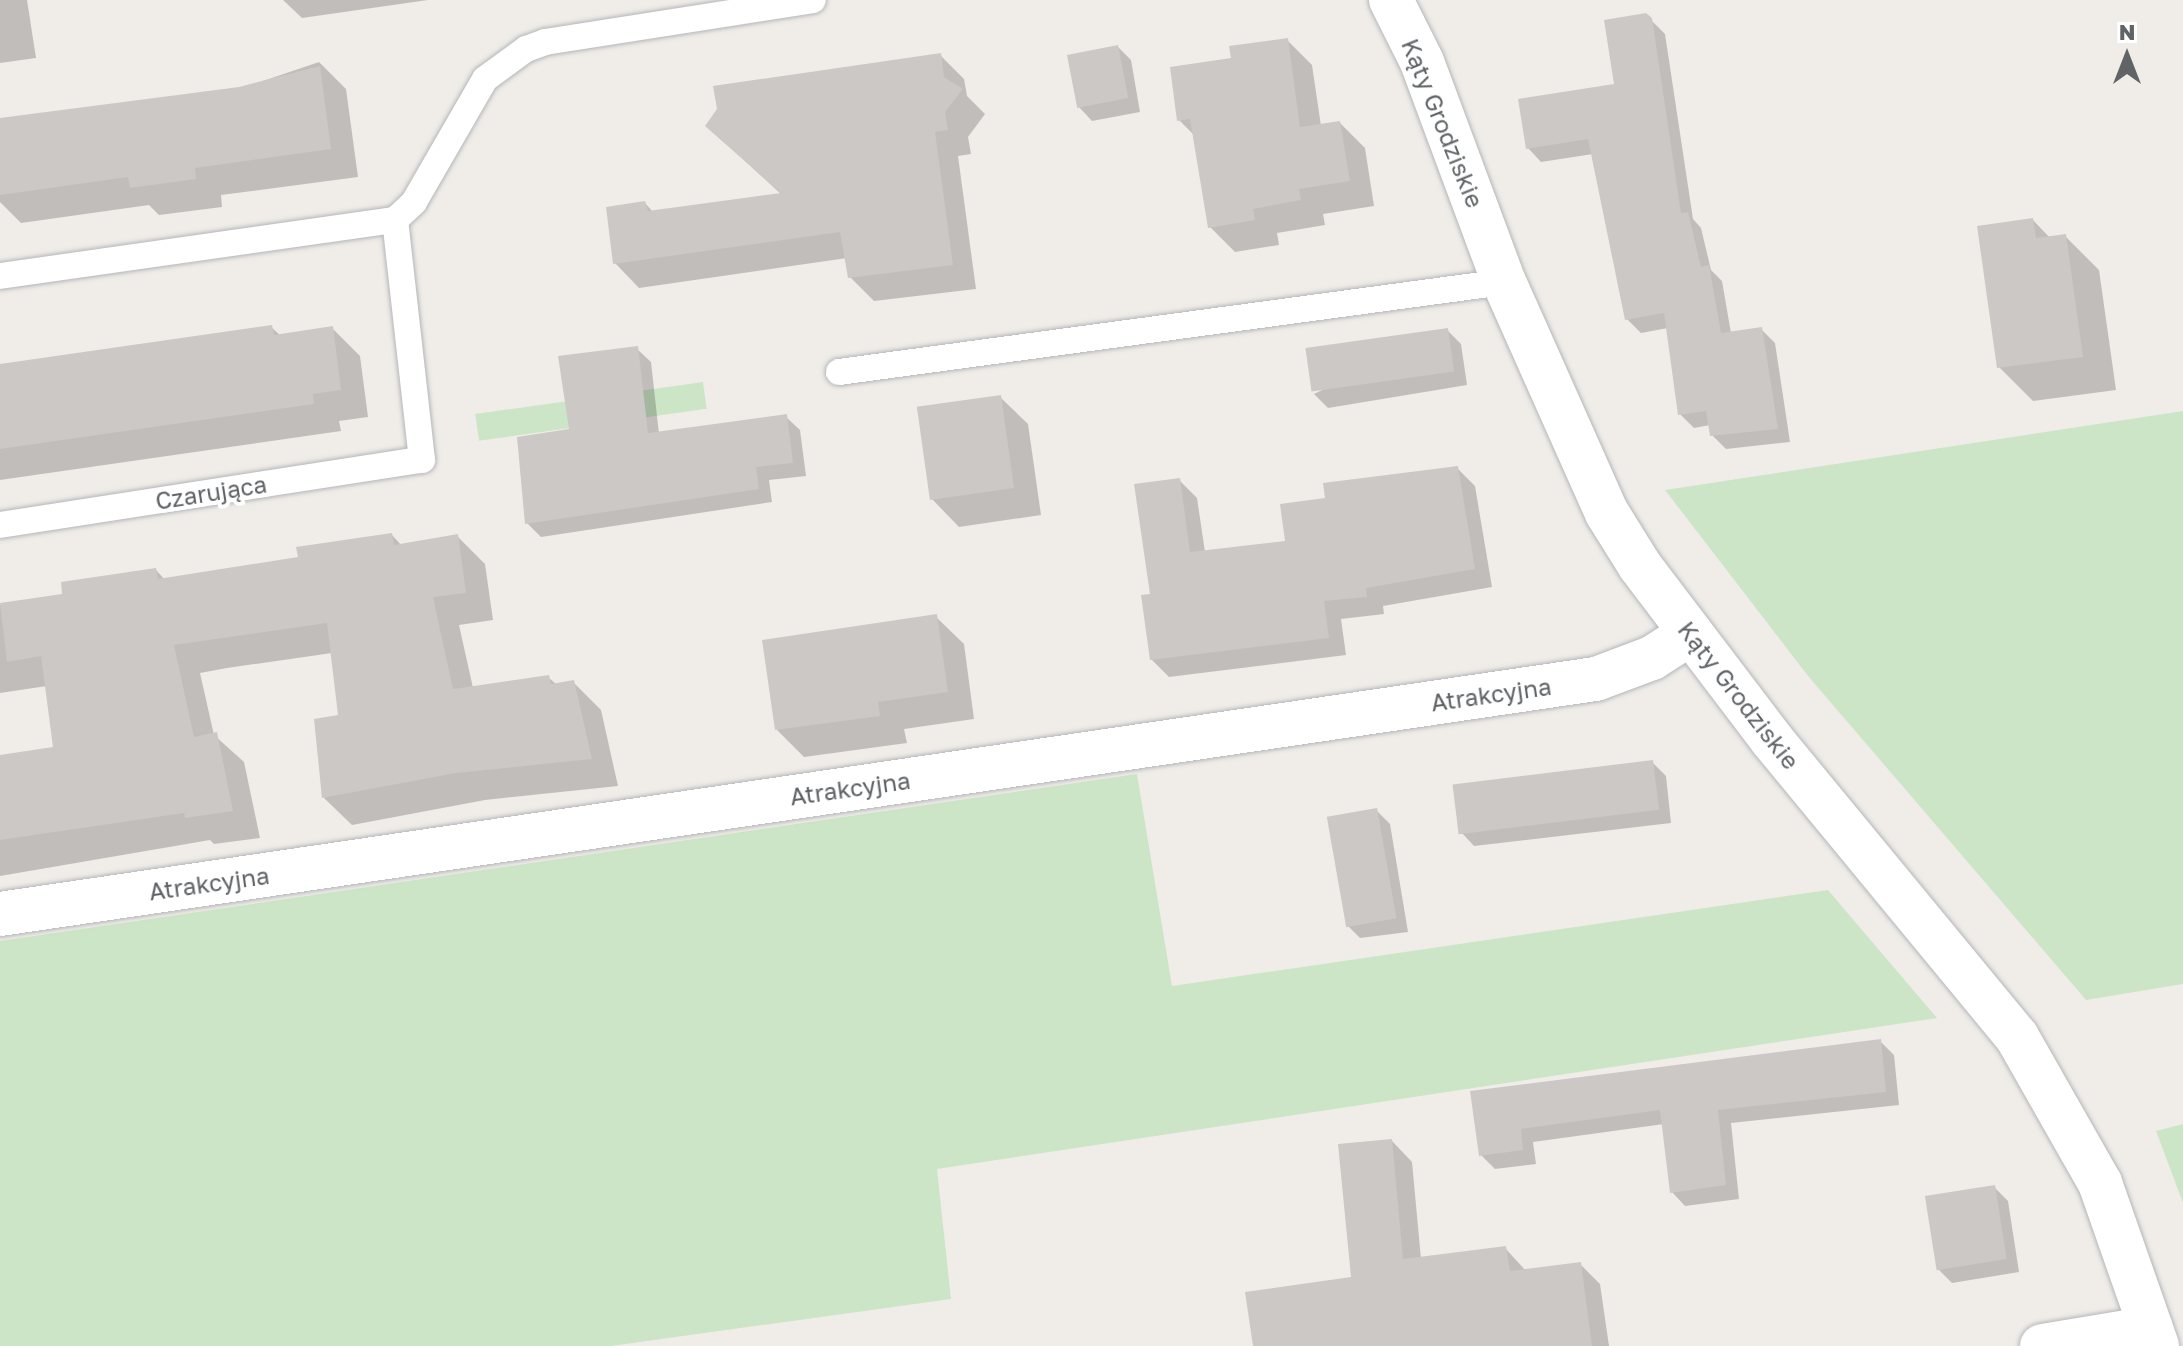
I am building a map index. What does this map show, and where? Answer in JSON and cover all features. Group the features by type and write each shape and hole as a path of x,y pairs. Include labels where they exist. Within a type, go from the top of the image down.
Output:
{"street":[{"name":"Kąty Grodziskie","path":"1391,0 1422,62 1504,282 1607,513 1691,633 1772,740 2017,1037 2100,1183 2154,1337"},
{"name":"Atrakcyjna","path":"0,914 1596,679 1652,658 1691,633"},
{"path":"2042,1346 2154,1337"}],"lane":[{"path":"0,276 395,220 414,202 485,79 526,49 545,42 813,0"},
{"name":"Czarująca","path":"0,525 422,460 395,220"},
{"path":"839,372 1504,282"}],"green space":[{"path":"703,382 707,409 479,441 475,414"},
{"path":"2183,411 2183,984 2086,1000 1808,676 1665,490"},
{"path":"1137,774 1172,986 1828,890 1937,1018 937,1169 951,1299 611,1346 0,1346 0,941"},
{"path":"2183,1124 2183,1203 2156,1131"}],"building":[{"path":"1646,13 1652,18 1681,213 1688,212 1701,267 1709,265 1721,333 1762,327 1778,429 1710,436 1706,411 1678,415 1664,313 1625,320 1588,139 1526,149 1518,99 1614,84 1604,20"},
{"path":"1288,38 1300,127 1340,121 1350,181 1299,189 1301,200 1253,209 1255,220 1208,228 1190,119 1177,121 1170,67 1231,58 1229,46"},
{"path":"1118,45 1128,98 1077,108 1067,55"},
{"path":"941,53 944,77 963,89 945,112 948,130 935,132 953,265 848,278 840,232 613,264 606,207 645,201 648,211 781,193 705,126 717,109 713,86"},
{"path":"320,66 331,149 195,168 196,179 130,188 128,177 0,195 0,118 239,87"},
{"path":"2033,218 2036,238 2066,234 2083,357 1997,368 1977,226"},
{"path":"272,325 274,335 333,326 341,390 313,394 314,404 0,449 0,364"},
{"path":"1448,328 1454,372 1312,392 1305,348"},
{"path":"638,346 648,433 787,414 793,463 756,467 759,489 525,524 517,437 569,429 558,356"},
{"path":"1001,395 1014,488 930,500 917,407"},
{"path":"1458,466 1475,569 1366,588 1367,597 1324,601 1329,638 1150,660 1141,595 1150,594 1134,484 1180,478 1190,552 1285,541 1280,504 1325,498 1323,483"},
{"path":"392,533 394,545 458,534 466,593 433,597 453,689 549,675 551,684 574,680 592,759 456,773 322,798 314,719 338,715 327,623 174,645 194,737 217,732 233,811 185,818 184,813 0,840 0,755 53,747 41,656 7,662 0,603 62,594 61,582 156,568 158,579 298,557 296,547"},
{"path":"937,614 948,692 878,702 880,716 775,730 762,640"},
{"path":"1653,760 1659,810 1459,834 1453,785"},
{"path":"1377,808 1396,918 1346,927 1327,817"},
{"path":"1881,1039 1886,1092 1718,1110 1726,1185 1670,1193 1660,1110 1521,1129 1523,1150 1479,1156 1470,1091"},
{"path":"1392,1139 1403,1259 1506,1246 1510,1271 1581,1262 1592,1346 1253,1346 1245,1292 1351,1277 1338,1144"},
{"path":"1995,1185 2007,1259 1937,1270 1925,1196"}]}
